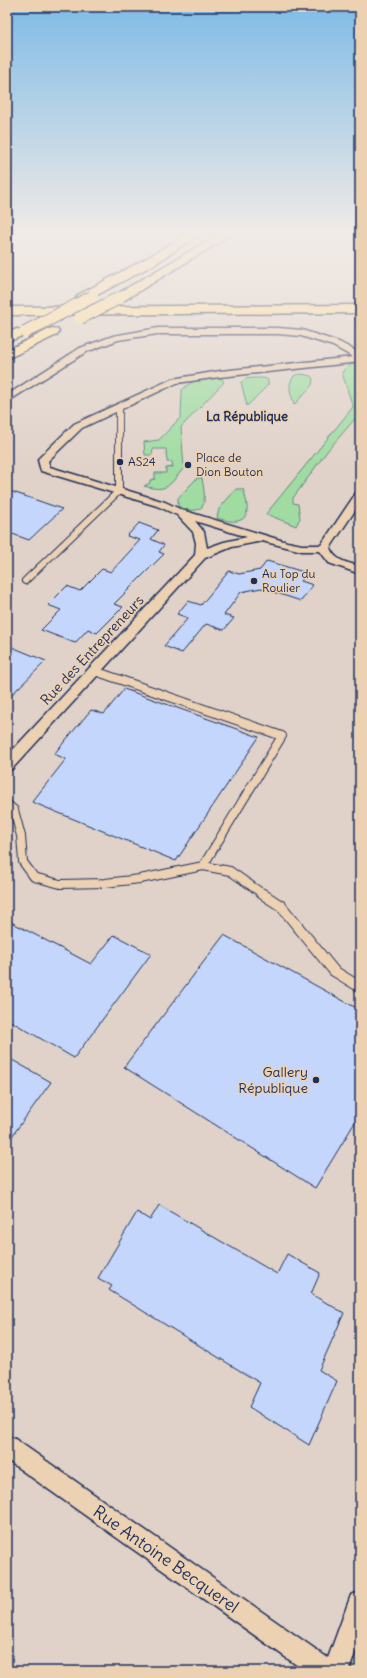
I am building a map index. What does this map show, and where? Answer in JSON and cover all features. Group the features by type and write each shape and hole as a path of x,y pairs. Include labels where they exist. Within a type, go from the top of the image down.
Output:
{"highway":[{"path":"14,336 60,311"},
{"path":"7,356 93,311"},
{"path":"7,319 360,319"}],"street":[{"path":"7,399 83,350 99,343 136,334 179,330 278,331 302,333 336,344 360,358"},
{"path":"292,366 321,352 320,342 314,337"},
{"path":"324,548 291,546 264,539 178,512 161,504 46,469 42,460 78,426 175,381 189,378 360,358"},
{"path":"324,548 360,495"},
{"path":"178,512 192,523 200,532 202,547 200,556"},
{"path":"200,556 220,546 240,541 264,539"},
{"path":"324,548 330,559 340,564 360,570"},
{"name":"Rue des Entrepreneurs","path":"7,765 200,556"},
{"name":"Rue Antoine Becquerel","path":"7,1447 326,1671"},
{"path":"336,1671 360,1604"}],"lane":[{"path":"25,581 119,491 120,407"},
{"path":"95,670 282,736 203,866"},
{"path":"7,804 14,810 21,836 24,862 34,877 60,884 105,883 140,879 203,866 230,871 281,906 334,971 360,987"}],"green space":[{"path":"354,364 360,364 360,413 328,450 293,498 293,503 298,504 300,518 296,526 266,514 353,407 342,373 345,368"},
{"path":"302,374 311,376 313,379 312,385 294,405 290,389 291,382 295,375"},
{"path":"218,377 224,382 181,427 184,468 171,483 163,488 158,489 144,486 150,483 150,480 155,479 155,473 166,473 166,468 173,467 172,462 167,462 166,449 153,449 152,455 145,455 144,442 159,440 181,417 182,390 186,386 194,381"},
{"path":"264,378 268,380 268,385 247,406 241,382 246,379"},
{"path":"197,478 202,478 204,495 203,505 197,510 189,510 178,506 178,498"},
{"path":"236,489 243,489 247,506 246,516 239,521 217,518 219,509"}],"building":[{"path":"7,490 62,509 29,540 7,532"},
{"path":"139,523 158,530 151,539 164,545 159,552 164,554 114,604 123,607 97,633 88,629 75,643 41,630 61,610 48,605 67,586 80,591 102,569 111,572 140,540 127,536"},
{"path":"267,561 307,573 301,581 313,585 301,601 261,588 241,592 224,615 234,618 224,630 206,624 182,653 164,646 188,618 177,614 188,601 201,605 229,571 239,574 260,570"},
{"path":"7,645 46,661 7,699"},
{"path":"124,689 259,737 176,861 32,802 66,759 54,754 91,710 104,714"},
{"path":"7,920 91,964 114,935 151,954 74,1058 7,1019"},
{"path":"224,935 360,1010 360,1114 315,1188 124,1067"},
{"path":"7,1057 51,1082 7,1143"},
{"path":"159,1205 277,1274 287,1254 320,1273 311,1294 344,1313 319,1370 337,1381 309,1445 249,1407 260,1383 109,1290 112,1286 98,1278 137,1212 150,1220"}],"place":[{"name":"AS24","path":"120,462"},
{"name":"Place de Dion Bouton","path":"188,465"},
{"name":"Au Top du Roulier","path":"254,581"},
{"name":"Gallery République","path":"316,1080"}],"district":[{"name":"La République","path":"247,416"}]}
